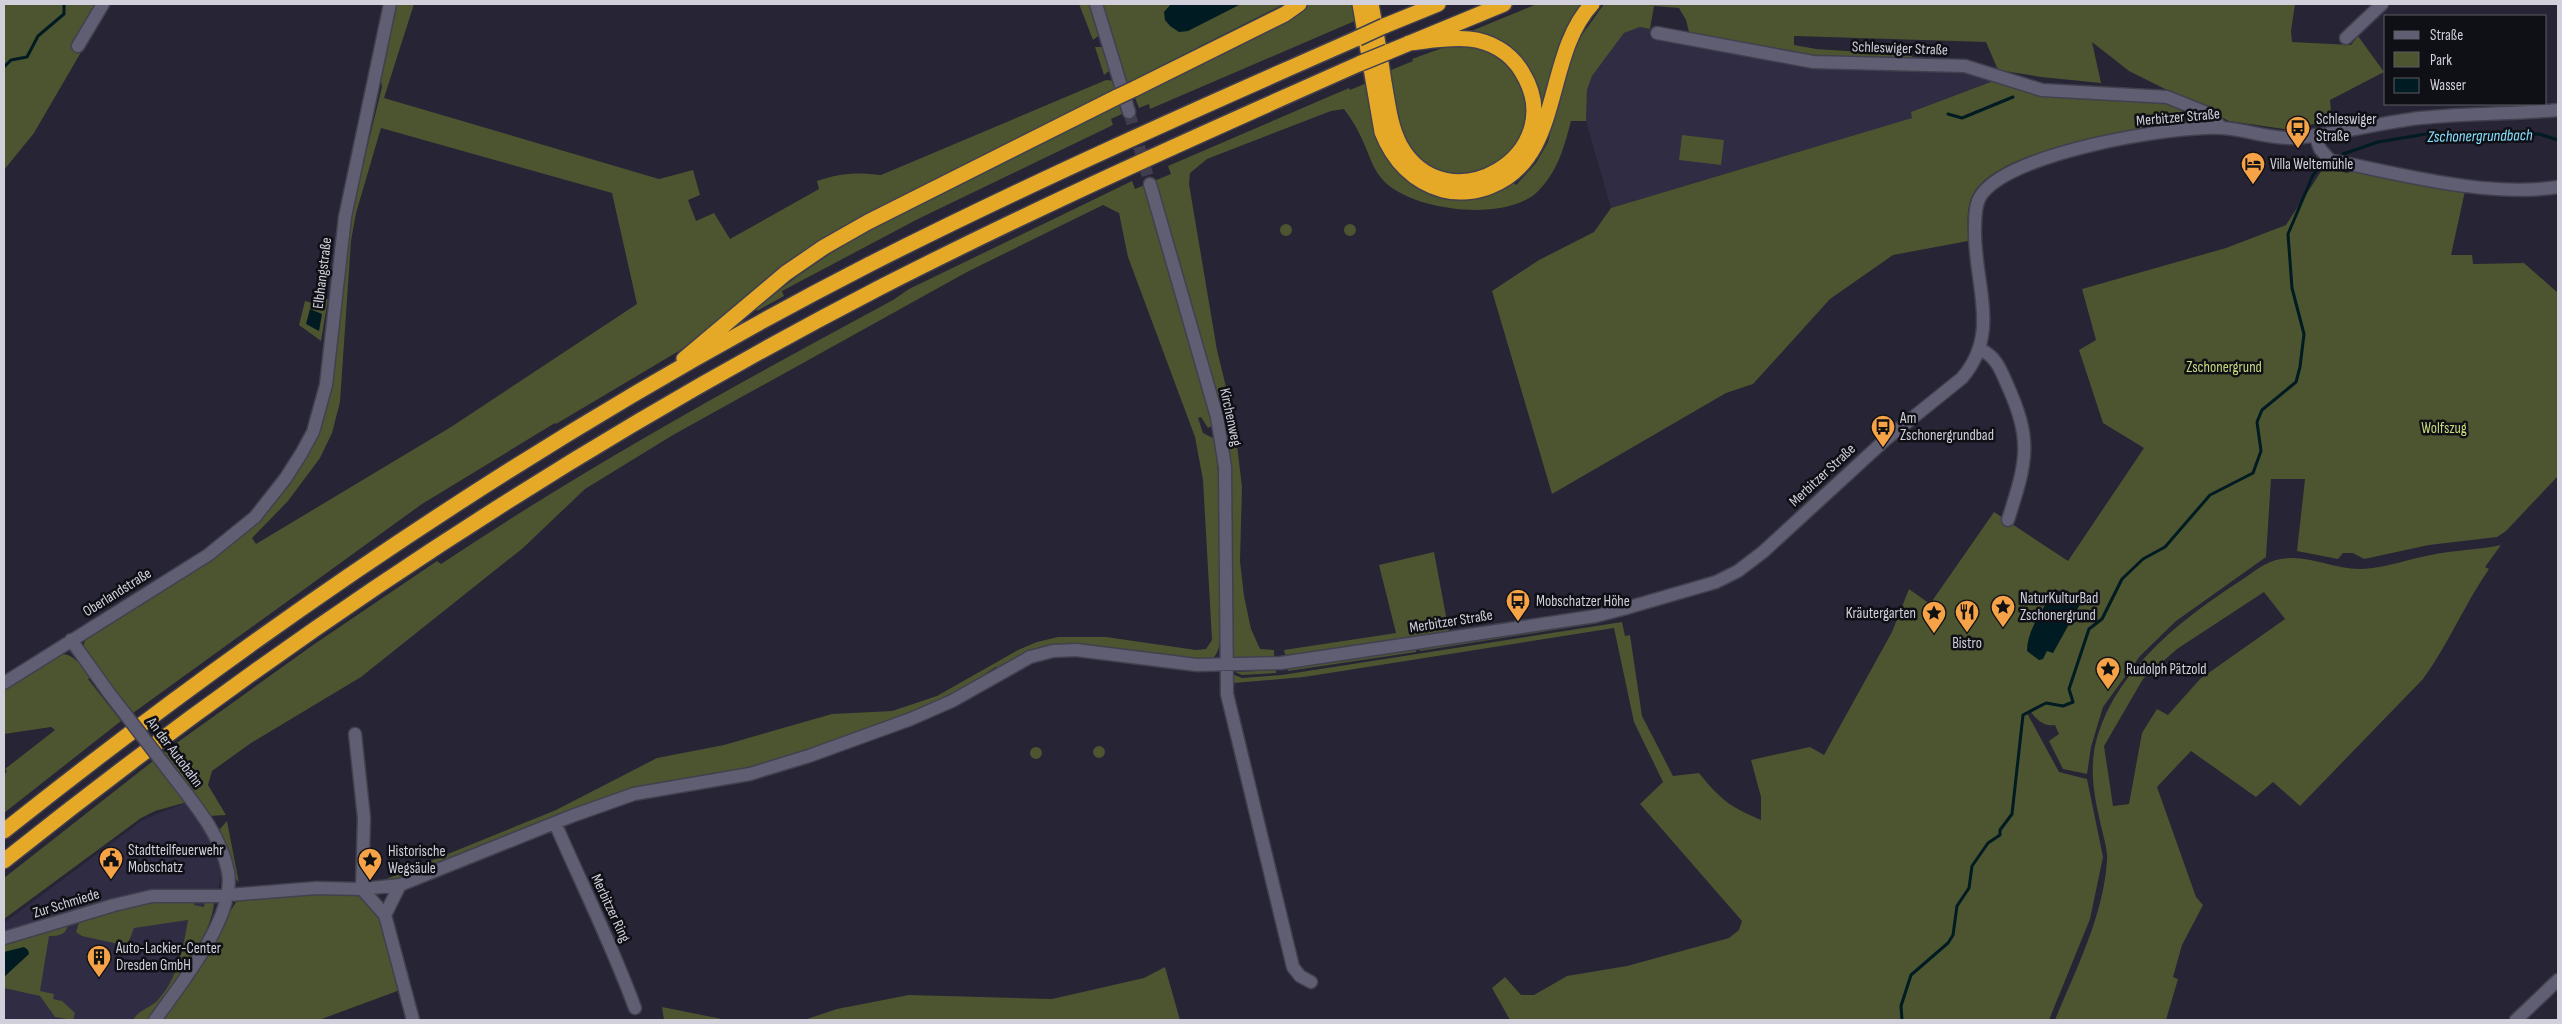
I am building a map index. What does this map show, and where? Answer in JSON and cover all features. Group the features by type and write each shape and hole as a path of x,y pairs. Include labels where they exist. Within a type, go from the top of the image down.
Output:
{"highway":[{"path":"658,381 786,273 824,247 868,222 1285,14 1299,4"},
{"path":"1360,4 1382,132 1387,144 1403,167 1430,186 1448,192 1476,191 1502,182 1529,159 1534,150 1567,44 1582,15 1592,4"},
{"path":"1371,4 1390,119 1400,146 1413,162 1435,176 1453,181 1480,179 1510,163 1528,139 1533,118 1530,87 1512,58 1496,46 1470,39 1409,43"},
{"path":"4,830 173,699 342,579 533,455 658,381 868,265 1034,184 1384,26 1438,4"},
{"path":"4,862 186,720 356,599 545,476 650,414 862,297 983,236 1146,159 1362,63 1504,4"}],"street":[{"path":"78,46 103,4"},
{"name":"Elbhangstraße","path":"245,526 285,479 301,454 313,432 322,404 345,217 390,4"},
{"path":"1096,4 1129,112"},
{"path":"2346,38 2382,4"},
{"name":"Schleswiger Straße","path":"1657,33 1813,62 1965,66 2042,90 2167,97 2207,113 2222,128"},
{"name":"Merbitzer Straße","path":"555,823 634,794 750,774 809,756 920,715 952,701 1030,657 1053,651 1076,650 1197,666 1281,664 1596,616 1716,582 1738,571 1763,552 1885,440 1962,378 1974,365 1981,350 1984,326 1974,237 1975,212 1980,197 1989,186 2015,171 2067,151 2141,135 2222,128 2290,138 2422,118 2558,110"},
{"path":"2315,135 2320,149 2330,160 2490,189 2517,191 2558,187"},
{"name":"Kirchenweg","path":"1150,184 1217,417 1225,467 1225,666"},
{"path":"1981,350 1991,354 2004,376 2018,410 2025,436 2024,472 2008,520"},
{"name":"Oberlandstraße","path":"4,683 208,555 245,526"},
{"name":"An der Autobahn","path":"71,640 197,808 223,854 228,876 227,895"},
{"path":"1225,666 1227,694 1293,967 1300,976 1311,982"},
{"path":"355,734 364,818 362,889 385,915 413,1020"},
{"path":"155,1020 206,945 227,895 316,888 362,889 400,885 555,823"},
{"name":"Merbitzer Ring","path":"555,823 602,931 617,958 635,1008"},
{"path":"385,915 400,885"},
{"name":"Zur Schmiede","path":"4,938 143,898 227,895"},
{"path":"2516,1020 2558,980"}],"shaded area":[{"path":"1640,27 1650,29 1649,37 1813,69 1965,70 1996,80 1911,112 1913,118 1611,208 1586,121 1587,89 1592,76 1624,33"},
{"path":"187,802 210,837 222,870 213,912 204,933 148,1020 4,1020 4,923 143,820"}],"green space":[{"path":"4,4 109,4 34,133 4,170"},
{"path":"394,4 414,4 384,98 659,179 693,170 700,195 688,200 696,221 714,213 730,239 819,189 817,181 849,174 881,175 1106,80 1115,81 1116,88 868,214 699,339 555,423 422,504 133,713 85,653 85,642 88,636 98,629 100,630 121,618 118,614 212,557 307,453 339,298 345,281 344,258 351,213 382,87 380,75","holes":["381,128 612,193 637,304 451,427 256,544 252,538 288,501 320,458 332,433 340,402 351,241 356,213"]},
{"path":"1079,4 1091,4 1102,33 1093,40"},
{"path":"1101,4 1284,4 1127,83"},
{"path":"1308,4 1355,4 1357,20 1150,109 1149,104 1139,108 1135,98 1197,67 1197,65"},
{"path":"1537,4 1586,4 1559,50 1539,120 1530,77 1464,34"},
{"path":"1604,4 2295,4 2291,31 2292,42 2351,45 2358,36 2384,72 2330,100 2332,121 2284,129 2229,121 2129,71 2092,42 2101,83 2041,77 1998,70 1986,42 1794,36 1794,45 1816,49 1909,55 1913,57 1914,62 1817,60 1690,36 1686,20 1679,8 1654,6 1650,29 1640,27 1624,33 1592,76 1587,90 1586,121 1571,121 1559,160 1549,178 1535,194 1520,202 1502,208 1482,210 1460,209 1419,201 1401,193 1382,179 1371,161 1357,128 1344,109 1331,111 1207,159 1190,173 1189,184 1217,350 1234,420 1242,487 1240,561 1244,596 1251,629 1260,649 1274,650 1274,660 1237,660 1233,657 1229,470 1154,181 1171,174 1168,166 1349,88 1350,90 1369,82 1408,178 1519,177 1514,183 1516,185 1536,163 1548,142 1567,64 1579,39"},
{"path":"1456,43 1493,50 1522,80 1529,117 1509,159 1466,178 1430,170 1403,142 1386,72 1413,61 1412,59"},
{"path":"1095,47 1105,47 1112,69 1104,75"},
{"path":"1996,80 2166,103 2205,117 2204,123 2114,135 2078,142 2011,164 1987,178 1972,196 1968,212 1968,241 1893,255 1830,299 1753,384 1726,393 1552,494 1492,291 1539,260 1594,232 1611,208 1912,118 1911,112"},
{"path":"1119,105 1122,114 1111,119 1113,125 918,219 782,291 784,296 757,311 756,309 797,277 840,247 885,221 978,172"},
{"path":"1682,135 1724,140 1721,165 1679,160"},
{"path":"2324,167 2347,173 2356,170 2465,191 2451,255 2472,255 2473,264 2524,263 2558,293 2558,476 2506,531 2497,537 2429,545 2364,559 2353,553 2343,553 2338,559 2297,551 2305,479 2271,479 2266,557 2176,621 2140,656 2103,707 2091,747 2087,774 2063,769 2049,741 2059,734 2055,725 2044,724 2030,711 2027,713 2059,772 2087,779 2103,857 2090,919 2049,1020 1510,1020 1492,988 1505,977 1521,995 1534,995 1567,976 1627,966 1729,938 1739,930 1742,921 1640,804 1663,782 1634,722 1614,628 1304,677 1234,683 1234,698 1229,694 1232,674 1242,678 1282,675 1622,622 1625,636 1630,635 1642,716 1673,776 1699,773 1726,801 1741,811 1761,820 1761,797 1751,760 1810,747 1824,755 1892,632 1909,589 1930,604 1994,512 2068,561 2144,448 2103,423 2079,350 2096,340 2082,289 2226,248 2286,225"},
{"path":"1132,181 1135,189 1145,185 1213,425 1208,428 1201,417 1198,418 1203,433 1215,439 1221,505 1220,639 1218,650 1210,660 1079,645 1000,669 996,667 986,673 988,676 949,697 917,711 809,750 747,770 660,783 395,881 374,884 556,810 657,758 724,745 832,714 892,711 937,696 1018,650 1037,642 1058,637 1106,637 1196,650 1206,649 1212,640 1203,480 1195,437 1128,257 1119,213 1103,205 967,272 673,435 585,489 523,548 361,677 251,743 212,771 208,785 226,815 209,816 179,778 181,775 164,752 313,645 437,561 441,564 551,493 607,460 721,394 893,300 909,289"},
{"path":"1286,224 1292,230 1286,236 1280,230"},
{"path":"1350,224 1356,230 1350,236 1344,230"},
{"path":"328,299 321,341 299,325 305,301 316,304"},
{"path":"2501,545 2485,567 2489,569 2423,679 2300,806 2273,782 2256,797 2191,751 2157,787 2196,897 2203,905 2182,945 2173,977 2178,979 2166,1020 2055,1020 2080,962 2100,902 2104,882 2107,853 2094,791 2094,752 2101,725 2113,700 2129,676 2148,654 2191,615 2258,569 2275,560 2291,558 2312,560 2352,569 2362,569 2440,553","holes":["2264,592 2285,619 2200,679 2168,715 2157,709 2142,733 2129,804 2113,806 2104,746 2143,679 2177,649"]},
{"path":"1434,552 1449,632 1286,658 1284,650 1396,633 1379,565"},
{"path":"1592,621 1592,624 1420,651 1419,648"},
{"path":"1416,649 1416,652 1288,671 1288,668"},
{"path":"61,654 70,656 81,665 91,677 88,679 121,721 4,813 4,775 7,771 5,769 55,730 51,727 4,734 4,688"},
{"path":"1276,670 1276,673 1242,675 1235,672"},
{"path":"1099,746 1105,752 1099,758 1093,752"},
{"path":"1036,747 1042,753 1036,759 1030,753"},
{"path":"153,761 187,802 155,811 141,818 4,919 4,878"},
{"path":"227,821 239,883 234,876 220,829"},
{"path":"341,892 354,894 365,899 380,921 386,935 400,990 319,1020 163,1020 236,902 246,898 292,893"},
{"path":"194,900 194,905 204,907 205,901 214,900 212,915 198,946 148,1020 133,1020 137,1014 157,1001 170,983 178,963 188,920 134,928 127,946 82,936 76,932 80,920 147,902"},
{"path":"68,925 61,934 49,936 40,991 54,994 53,999 62,1001 75,1013 73,1020 55,1017 40,996 4,988 4,943"},
{"path":"1165,967 1180,1020 804,1020 837,1009 909,995 1052,999 1144,978"},
{"path":"662,1007 727,1020 664,1020"}],"water":[{"path":"1171,4 1241,4 1188,31 1179,32 1165,20 1164,12"},
{"path":"310,309 322,314 319,331 306,324"},
{"path":"2055,589 2075,599 2080,591 2084,592 2083,599 2053,653 2047,651 2043,659 2039,660 2027,651 2028,643 2037,619"},
{"path":"24,947 28,950 29,954 4,977 4,952"}],"waterway":[{"path":"4,67 11,60 27,57 38,36 64,14 64,4"},
{"path":"1948,114 1962,118 2013,97"},
{"name":"Zschonergrundbach","path":"2343,154 2378,142 2438,132 2484,137 2539,134 2558,140"},
{"name":"Zschonergrundbach","path":"1902,1020 1901,1006 1911,975 1948,943 1953,935 1957,906 1969,888 1972,866 1988,843 2000,835 2000,830 2012,814 2023,715 2046,703 2063,706 2073,702 2069,689 2089,629 2102,619 2122,579 2143,559 2165,547 2210,495 2253,473 2261,451 2257,422 2262,410 2296,382 2300,367 2304,334 2292,288 2288,234 2313,175 2319,168"}],"tunnel":[{"path":"1129,112 1150,184"}],"place":[{"name":"Schleswiger Straße","path":"2298,149"},
{"name":"Villa Weltemühle","path":"2253,185"},
{"name":"Am Zschonergrundbad","path":"1883,448"},
{"name":"Mobschatzer Höhe","path":"1518,622"},
{"name":"NaturKulturBad Zschonergrund","path":"2003,628"},
{"name":"Bistro","path":"1967,633"},
{"name":"Kräutergarten","path":"1934,634"},
{"name":"Rudolph Pätzold","path":"2108,690"},
{"name":"Stadtteilfeuerwehr Mobschatz","path":"111,880"},
{"name":"Historische Wegsäule","path":"370,881"},
{"name":"Auto-Lackier-Center Dresden GmbH","path":"99,978"}],"park label":[{"name":"Zschonergrund","path":"2224,367"},
{"name":"Wolfszug","path":"2444,428"}]}
